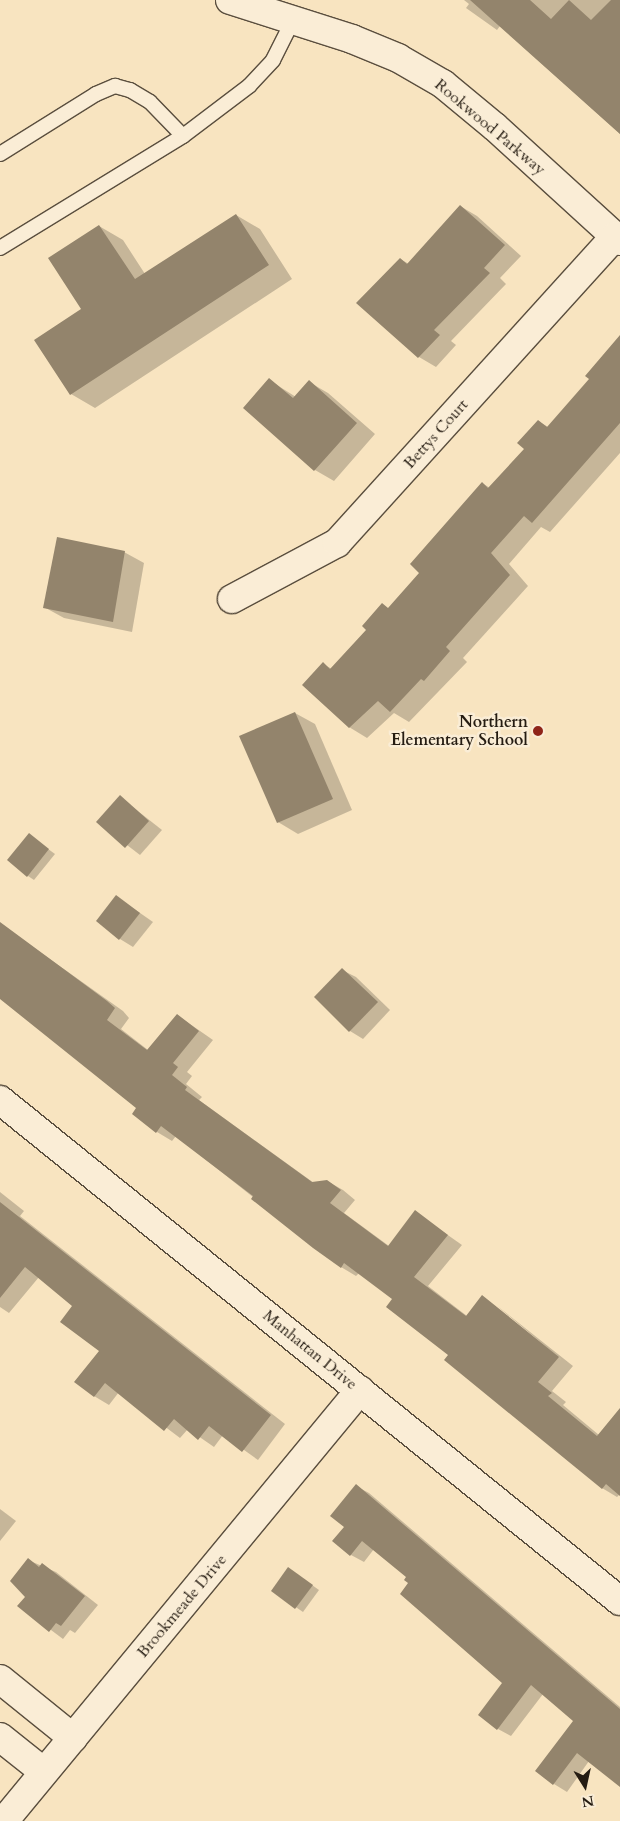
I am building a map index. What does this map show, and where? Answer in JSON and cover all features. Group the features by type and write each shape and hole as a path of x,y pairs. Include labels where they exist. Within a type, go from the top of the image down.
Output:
{"street":[{"name":"Rookwood Parkway","path":"230,0 293,20 398,58 443,84 496,127 617,239"},
{"name":"Bettys Court","path":"232,599 337,543 617,239"},
{"name":"Manhattan Drive","path":"0,1100 620,1601"},
{"name":"Brookmeade Drive","path":"4,1821 360,1390"},
{"path":"0,1679 73,1738"},
{"path":"0,1737 44,1772"}],"lane":[{"path":"0,248 183,136 249,86 273,60 293,20"},
{"path":"0,154 96,94 115,86 130,90 150,102 183,136"}],"building":[{"path":"470,0 530,0 551,19 569,0 591,20 611,0 620,0 620,134"},
{"path":"460,205 505,245 484,268 490,273 434,330 440,335 418,358 356,303 400,258 407,264"},
{"path":"236,214 269,265 70,395 34,340 81,309 48,258 99,225 135,279"},
{"path":"620,335 620,423 532,523 524,516 491,553 510,575 446,647 450,651 424,681 421,679 390,712 378,701 349,728 302,685 323,662 330,669 366,630 362,626 382,603 388,608 419,573 410,564 482,482 488,488 524,449 517,443 538,420 547,427 589,379 585,376"},
{"path":"269,378 293,398 309,380 357,423 314,471 243,408"},
{"path":"57,537 125,551 113,622 43,608"},
{"path":"295,712 333,799 277,823 239,736"},
{"path":"120,795 149,821 125,848 96,822"},
{"path":"29,833 49,849 27,877 7,860"},
{"path":"116,895 140,913 119,940 96,921"},
{"path":"0,922 107,1001 115,1008 107,1020 147,1050 177,1014 199,1031 173,1063 178,1067 172,1075 187,1087 185,1090 312,1182 327,1180 341,1190 330,1203 388,1246 415,1210 448,1235 414,1277 466,1316 482,1295 559,1357 538,1382 552,1393 548,1396 597,1436 620,1408 620,1496 606,1484 602,1489 444,1360 448,1355 386,1307 392,1299 344,1263 341,1268 313,1248 251,1199 253,1196 161,1126 156,1133 132,1114 136,1108 0,999"},
{"path":"342,968 378,1002 349,1032 314,997"},
{"path":"0,1202 271,1415 242,1452 209,1426 198,1440 174,1419 164,1431 105,1383 94,1397 74,1382 99,1351 60,1322 72,1306 25,1267 0,1298"},
{"path":"356,1484 620,1709 620,1787 577,1753 553,1785 535,1771 573,1721 531,1685 497,1730 478,1715 502,1683 400,1594 408,1583 404,1580 406,1577 362,1541 350,1556 332,1541 344,1527 330,1516"},
{"path":"28,1558 39,1567 42,1563 85,1596 61,1626 56,1623 49,1632 17,1606 25,1597 10,1581"},
{"path":"288,1567 313,1585 295,1609 271,1591"}],"place":[{"name":"Northern Elementary School","path":"538,731"}]}
